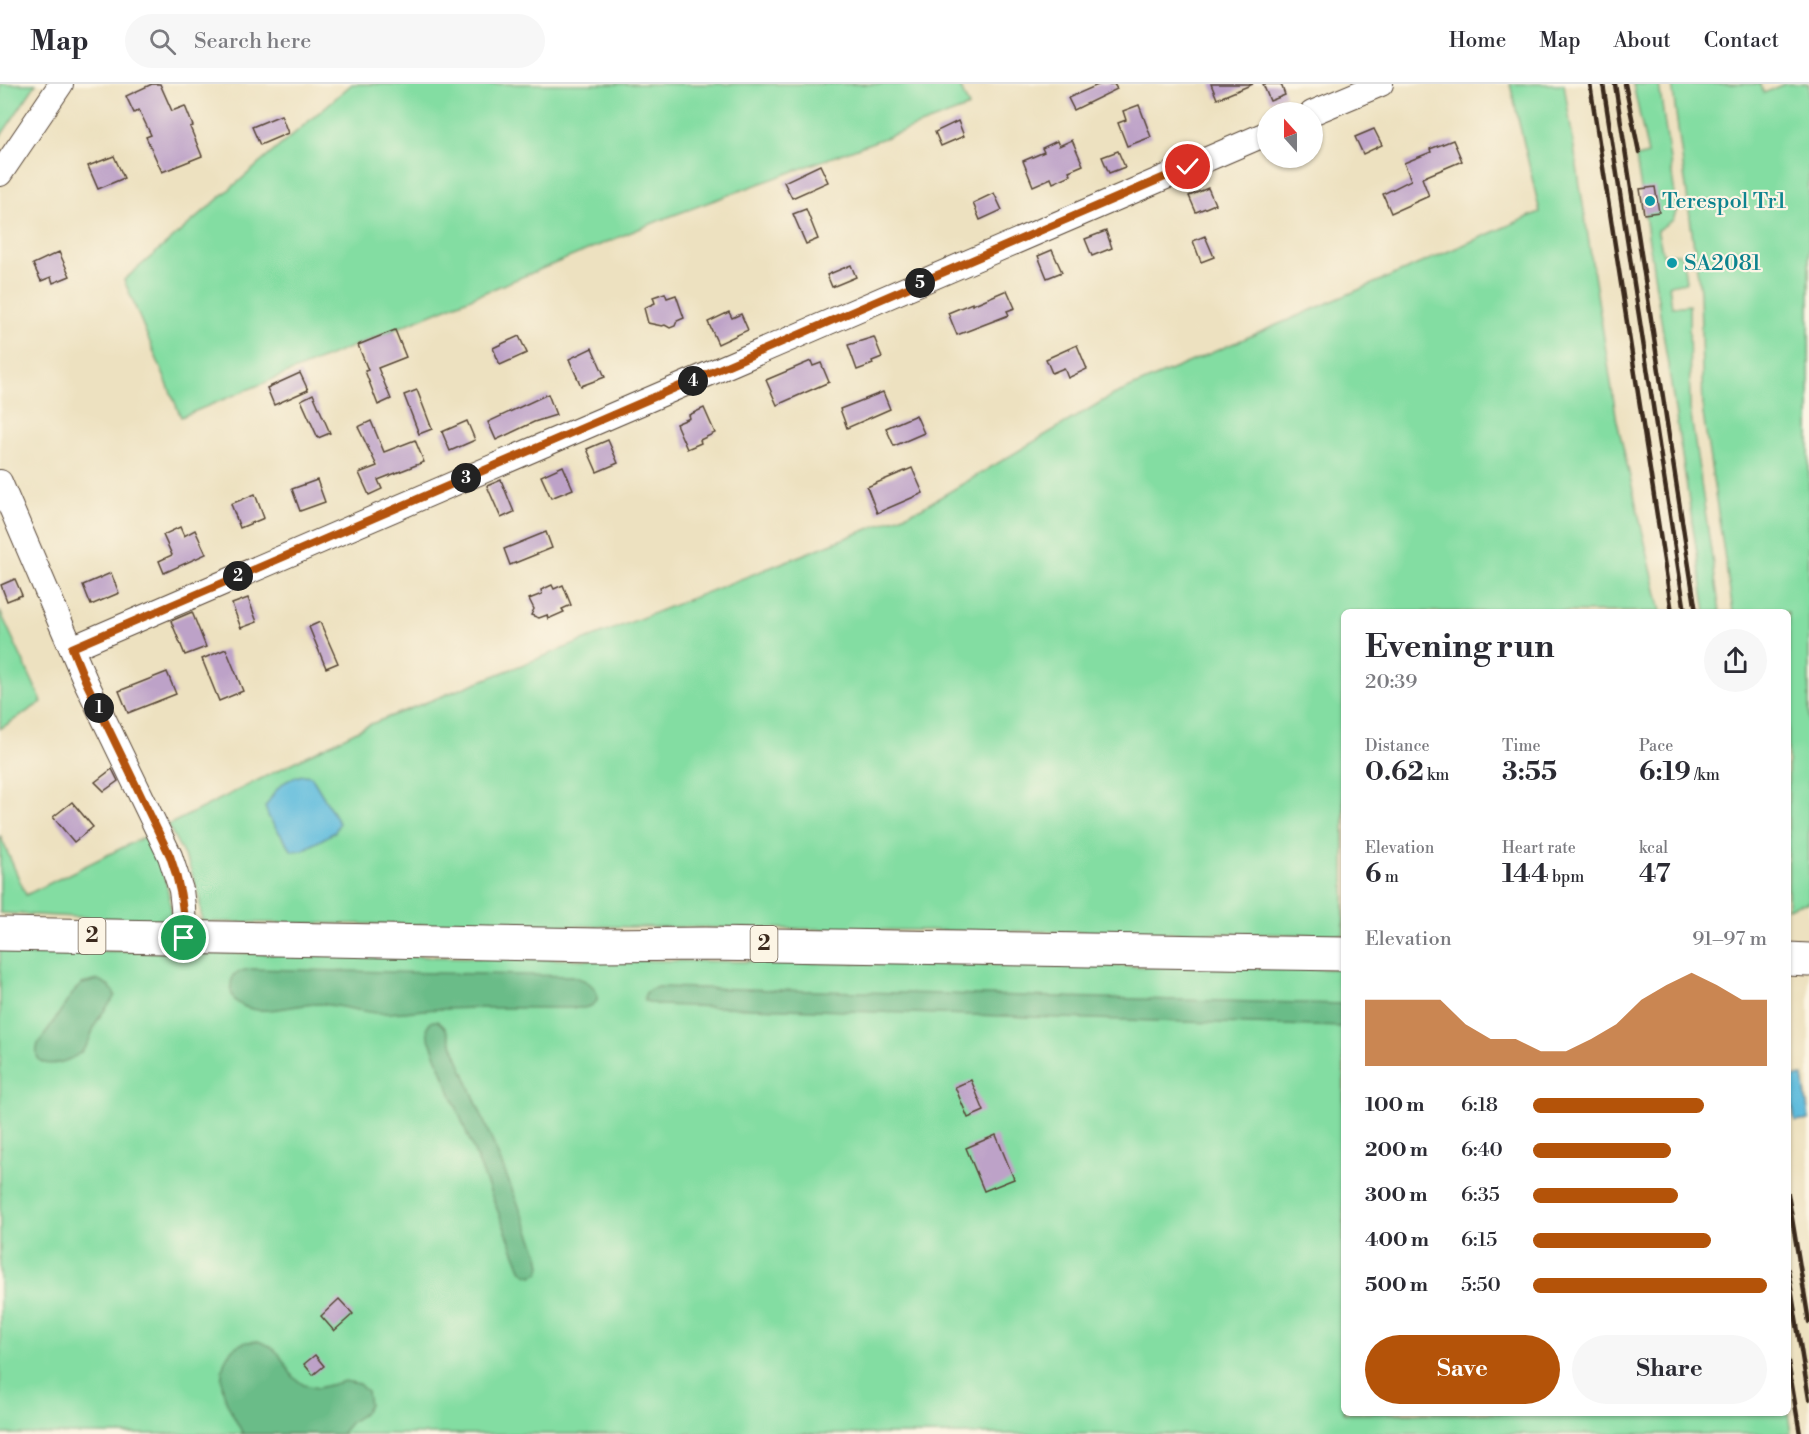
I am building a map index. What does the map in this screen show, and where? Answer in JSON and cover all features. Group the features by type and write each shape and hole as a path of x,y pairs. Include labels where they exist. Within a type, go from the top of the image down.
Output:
{"highway":[{"name":"2","path":"0,934 599,945 705,944 1341,954"}],"street":[{"path":"0,174 61,84"},
{"path":"1323,108 1381,84"},
{"path":"72,648 1257,138"},
{"path":"0,482 85,680 170,856 182,898 184,938"}],"green space":[{"path":"0,84 36,84 0,137"},
{"path":"352,84 959,84 969,107 663,219 181,417 124,280"},
{"path":"1510,84 1564,84 1617,421 1660,609 1341,609 1341,935 202,922 199,895 189,865 168,825 371,724 922,508 1111,396 1540,212"},
{"path":"1633,84 1659,84 1677,209 1673,220 1657,230 1663,254 1679,254 1683,259 1686,282 1669,285 1672,307 1689,305 1690,409 1720,609 1706,609 1636,157 1648,154"},
{"path":"1672,84 1760,84 1764,93 1785,84 1809,84 1809,903 1791,907 1791,609 1733,609 1703,414 1700,291"},
{"path":"0,611 42,702 0,729"},
{"path":"0,835 26,895 146,836 164,877 172,922 0,913"},
{"path":"0,949 1341,969 1341,1416 1788,1416 1791,1434 0,1434"},
{"path":"251,969 572,976 582,979 593,987 597,1001 584,1008 460,1008 378,1013 310,1004 262,1010 243,1006 235,1000 231,993 233,975"},
{"path":"98,980 109,986 115,995 98,1019 84,1049 59,1063 44,1063 39,1060 38,1044 75,990 82,984"},
{"path":"658,987 1341,1004 1341,1027 660,1005 645,1001 646,993"},
{"path":"433,1021 438,1021 446,1029 539,1255 541,1266 539,1273 532,1276 521,1269 428,1036 428,1025"},
{"path":"258,1341 270,1346 279,1354 293,1377 304,1385 318,1388 345,1381 359,1384 367,1392 369,1404 363,1414 351,1422 341,1434 243,1434 224,1396 222,1376 224,1362 237,1346 246,1342"}],"water":[{"path":"303,775 311,776 339,823 335,832 303,850 292,851 269,818 265,807 280,786"},
{"path":"1803,1076 1809,1120 1795,1122 1791,1078"}],"building":[{"path":"152,84 160,84 172,111 185,106 193,126 190,127 202,156 162,172 146,137 151,135 139,110 134,113 126,96"},
{"path":"1100,84 1114,84 1117,89 1074,110 1068,98"},
{"path":"1211,84 1253,84 1217,99"},
{"path":"1263,84 1281,84 1285,95 1270,101"},
{"path":"1139,105 1151,137 1127,146 1118,123 1126,120 1123,111"},
{"path":"281,115 288,133 260,145 252,127"},
{"path":"958,121 964,136 941,146 935,132"},
{"path":"1374,129 1382,145 1363,154 1355,137"},
{"path":"1072,140 1083,165 1069,171 1071,175 1053,183 1051,178 1033,186 1023,161 1044,152 1042,148 1057,141 1059,146"},
{"path":"1453,140 1462,161 1422,178 1429,196 1391,213 1383,194 1411,180 1404,163"},
{"path":"1118,151 1125,167 1109,173 1102,157"},
{"path":"114,156 124,178 98,189 88,166"},
{"path":"820,165 828,182 792,198 784,182"},
{"name":"Terespol Tr1","path":"1655,187 1659,212 1644,214 1640,189"},
{"path":"1208,188 1215,204 1196,212 1189,196"},
{"path":"994,193 1002,210 980,220 973,203"},
{"path":"806,209 818,239 806,244 793,214"},
{"path":"1106,231 1112,248 1092,256 1085,239"},
{"path":"1205,236 1214,257 1201,262 1193,241"},
{"path":"1052,250 1062,272 1047,278 1038,256"},
{"path":"59,252 70,276 53,283 51,277 41,281 33,264"},
{"path":"851,265 856,277 832,287 827,275"},
{"path":"1007,290 1015,308 1007,311 1009,315 957,335 948,313"},
{"path":"665,293 667,298 676,295 684,318 670,328 665,325 648,323 644,308 655,303 653,297"},
{"path":"729,312 732,318 741,314 748,330 718,344 708,322"},
{"path":"395,330 406,357 378,368 391,399 378,405 358,345"},
{"path":"519,336 527,353 500,365 493,348"},
{"path":"874,337 882,357 872,361 873,364 857,370 848,345"},
{"path":"1077,345 1087,369 1068,378 1064,368 1052,373 1046,359"},
{"path":"592,348 605,377 581,386 569,359"},
{"path":"811,361 813,366 821,363 829,382 777,405 766,380"},
{"path":"300,373 308,390 274,405 267,388"},
{"path":"417,390 432,429 419,434 404,395"},
{"path":"883,392 890,409 847,428 840,409"},
{"path":"313,394 330,433 318,438 301,400"},
{"path":"548,394 556,415 534,422 496,440 488,422"},
{"path":"704,408 715,433 687,449 676,424"},
{"path":"916,415 924,433 894,446 886,428"},
{"path":"371,421 384,452 415,440 424,462 378,480 382,489 369,495 359,473 377,466 358,427"},
{"path":"467,421 475,440 450,451 442,432"},
{"path":"608,440 618,463 597,472 587,449"},
{"path":"563,466 573,489 551,498 541,476"},
{"path":"912,468 923,493 877,513 867,487"},
{"path":"317,480 325,502 300,511 292,489"},
{"path":"501,480 514,512 501,518 487,486"},
{"path":"255,494 264,518 240,528 231,504"},
{"path":"180,527 184,536 195,530 206,554 164,573 159,561 172,555 163,535"},
{"path":"546,532 552,548 510,565 504,549"},
{"path":"111,573 119,593 91,605 83,585"},
{"path":"15,579 22,595 7,601 1,585"},
{"path":"552,585 554,589 563,585 571,605 562,609 564,612 548,619 547,615 539,618 531,615 534,609 529,599 542,594 541,590"},
{"path":"248,598 257,622 241,628 232,604"},
{"path":"192,612 206,647 185,655 171,621"},
{"path":"320,622 338,663 326,668 309,627"},
{"path":"226,649 243,691 219,701 202,659"},
{"path":"167,672 176,694 128,713 119,691"},
{"path":"112,769 118,781 104,791 95,782"},
{"path":"72,802 93,827 74,842 53,817"},
{"path":"971,1080 984,1111 968,1118 955,1087"},
{"path":"996,1135 1014,1179 984,1191 966,1148"},
{"path":"339,1299 353,1314 334,1331 321,1316"},
{"path":"315,1355 324,1366 313,1375 304,1364"}],"railway":[{"path":"1590,84 1672,609"},
{"path":"1603,84 1685,609"},
{"path":"1615,84 1696,609"},
{"path":"1625,84 1639,152"},
{"path":"1791,1212 1809,1322"},
{"path":"1791,1288 1809,1399"},
{"path":"1791,1379 1800,1434"}],"place":[{"name":"Terespol Tr1","path":"1650,201"},
{"name":"SA2081","path":"1672,263"}],"route":[{"path":"184,938 181,890 170,856 85,680 72,648 1188,167"}]}
